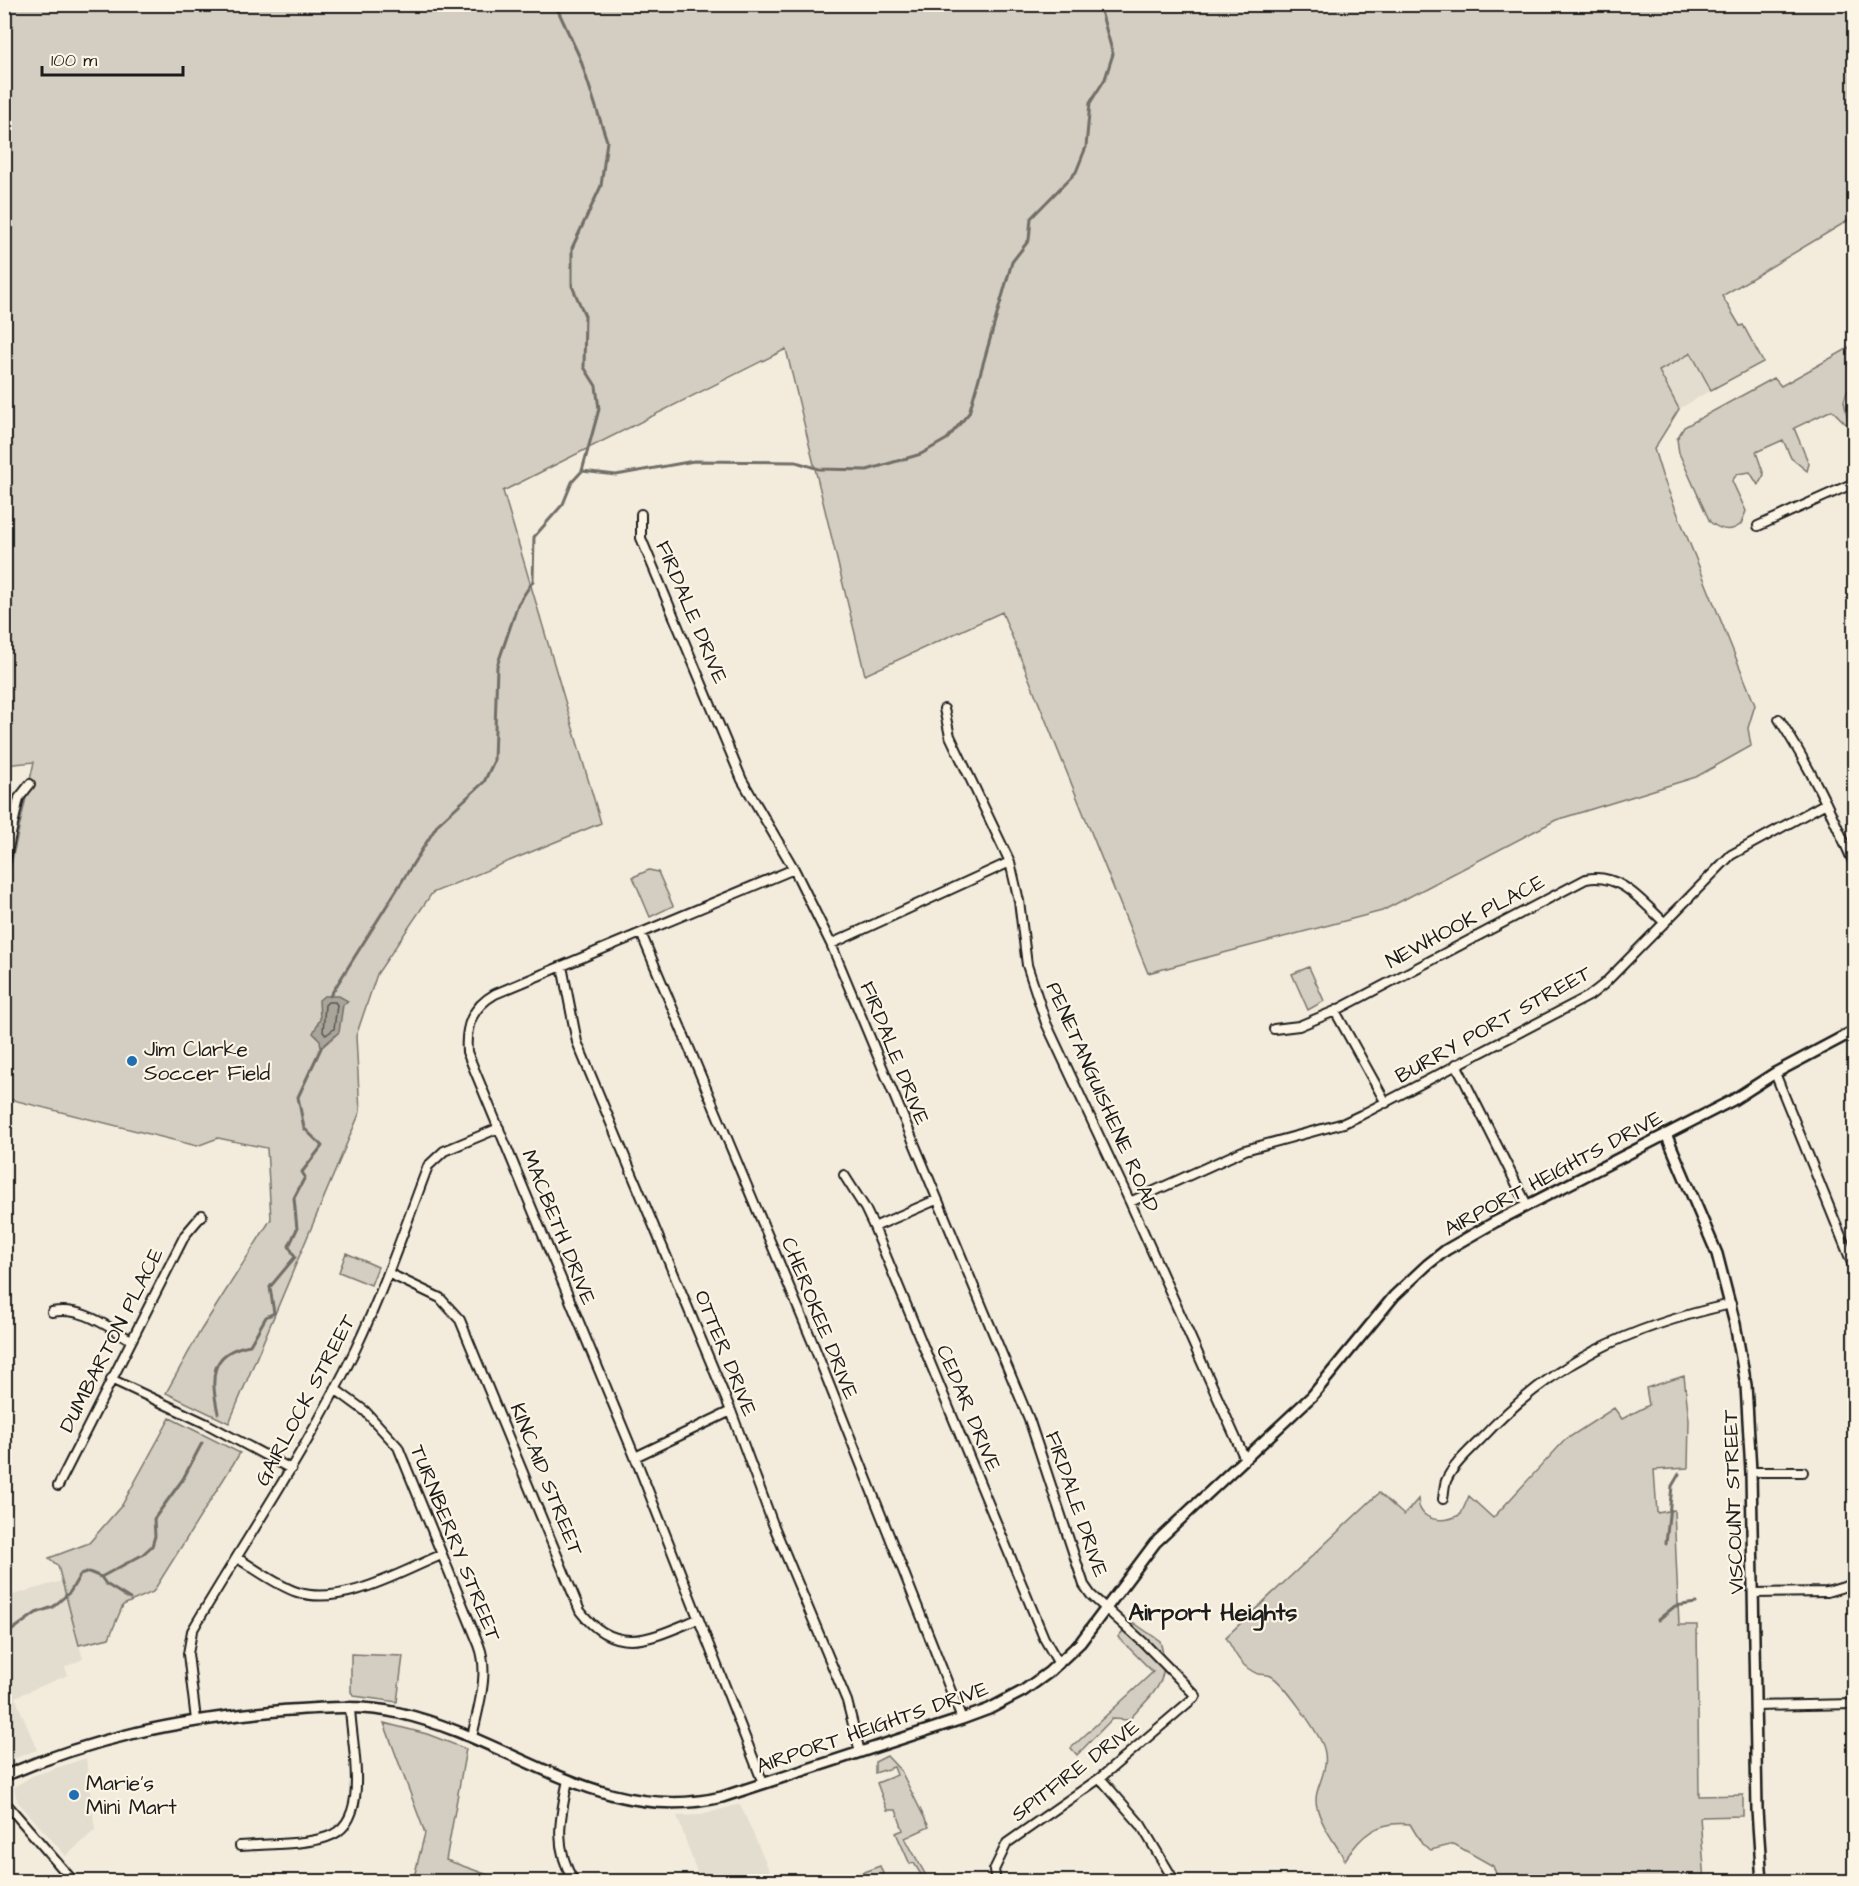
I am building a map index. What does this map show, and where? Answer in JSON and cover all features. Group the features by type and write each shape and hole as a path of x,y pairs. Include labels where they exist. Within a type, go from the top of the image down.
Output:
{"street":[{"path":"1758,526 1854,483"},
{"name":"FIRDALE DRIVE","path":"641,514 641,538 742,780 794,868 831,944 1029,1419 1080,1575 1091,1595 1196,1696"},
{"name":"PENETANGUISHENE ROAD","path":"944,709 951,736 1010,862 1019,901 1027,965 1046,1023 1130,1202 1245,1459"},
{"path":"1779,719 1826,803 1854,864"},
{"path":"4,867 20,798 30,784"},
{"name":"BURRY PORT STREET","path":"1130,1202 1245,1150 1344,1123 1595,992 1737,850 1826,803"},
{"path":"831,944 1010,862"},
{"name":"MACBETH DRIVE","path":"763,1783 635,1457 467,1052 466,1036 474,1010 483,1001 794,868"},
{"name":"NEWHOOK PLACE","path":"1274,1029 1299,1026 1335,1011 1586,879 1603,878 1619,883 1665,923"},
{"name":"CHEROKEE DRIVE","path":"641,933 812,1341 962,1719"},
{"name":"OTTER DRIVE","path":"562,966 577,1042 731,1411 773,1524 847,1701 860,1752"},
{"path":"1335,1011 1386,1103"},
{"name":"AIRPORT HEIGHTS DRIVE","path":"4,1776 64,1752 116,1736 196,1720 314,1708 350,1707 399,1713 472,1737 568,1780 632,1801 673,1804 716,1798 962,1719 1006,1701 1059,1664 1108,1609 1159,1539 1312,1396 1394,1296 1446,1250 1527,1205 1732,1100 1775,1073 1854,1031"},
{"path":"1456,1064 1527,1205"},
{"path":"1775,1073 1854,1268"},
{"name":"GAIRLOCK STREET","path":"196,1720 188,1643 197,1621 291,1469 361,1338 428,1166 444,1151 499,1128"},
{"name":"VISCOUNT STREET","path":"1666,1134 1707,1225 1731,1304 1746,1385 1751,1472 1757,1822 1762,1881"},
{"name":"CEDAR DRIVE","path":"844,1175 874,1227 1044,1638 1059,1664"},
{"path":"874,1227 936,1200"},
{"name":"DUMBARTON PLACE","path":"58,1486 185,1235 202,1215"},
{"name":"KINCAID STREET","path":"388,1273 440,1298 460,1320 580,1611 590,1623 618,1640 631,1641 643,1640 698,1619"},
{"path":"1443,1499 1446,1481 1473,1447 1509,1410 1561,1370 1612,1341 1655,1323 1731,1304"},
{"path":"52,1312 74,1310 131,1340"},
{"path":"111,1379 207,1424 291,1469"},
{"name":"TURNBERRY STREET","path":"335,1389 355,1402 394,1440 484,1659 483,1678 472,1737"},
{"path":"635,1457 731,1411"},
{"path":"1751,1472 1803,1472"},
{"path":"237,1558 294,1591 320,1596 350,1592 441,1555"},
{"path":"1754,1593 1827,1592 1854,1584"},
{"name":"SPITFIRE DRIVE","path":"996,1881 994,1870 1007,1843 1101,1778 1196,1696"},
{"path":"1756,1706 1854,1704"},
{"path":"240,1846 327,1838 346,1825 352,1816 356,1793 350,1707"},
{"path":"1101,1778 1141,1825 1175,1881"},
{"path":"568,1780 558,1824 558,1843 563,1862 574,1881"},
{"path":"4,1801 74,1881"}],"shaded area":[{"path":"5,5 1854,5 1854,217 1722,296 1740,326 1743,325 1763,362 1711,390 1691,353 1659,371 1679,409 1654,449 1662,475 1755,705 1748,728 1751,746 1696,777 1556,820 1382,911 1148,973 1002,612 865,675 786,349 503,491 601,823 432,893 377,974 356,1036 360,1112 229,1423 166,1393 201,1330 271,1219 267,1148 218,1138 197,1146 5,1098 5,891 34,762 5,765"},
{"path":"1854,345 1854,389 1847,391 1844,401 1849,427 1832,410 1794,428 1809,464 1807,471 1791,458 1783,440 1756,452 1764,475 1758,485 1750,472 1737,474 1732,481 1746,511 1741,524 1733,529 1726,529 1710,522 1679,453 1677,439 1684,427 1774,378 1781,386"},
{"path":"1691,353 1711,390 1679,409 1659,371"},
{"path":"649,870 658,872 673,906 650,917 633,877"},
{"path":"1309,967 1324,1001 1308,1010 1292,974"},
{"path":"346,1253 378,1267 371,1285 339,1272"},
{"path":"1684,1376 1689,1420 1688,1468 1654,1470 1657,1513 1674,1510 1679,1625 1697,1625 1699,1796 1743,1795 1743,1816 1700,1817 1705,1881 1499,1881 1493,1866 1454,1844 1431,1850 1422,1844 1410,1824 1399,1823 1389,1824 1372,1831 1357,1843 1345,1860 1325,1827 1317,1807 1317,1792 1325,1760 1325,1751 1321,1741 1284,1687 1271,1676 1258,1674 1247,1668 1226,1637 1379,1493 1404,1515 1418,1499 1419,1507 1423,1512 1440,1520 1461,1514 1469,1496 1493,1518 1565,1440 1614,1408 1622,1419 1649,1405 1646,1388"},
{"path":"170,1418 240,1453 153,1592 123,1605 109,1638 79,1645 58,1566 49,1558 89,1543 122,1505"},
{"path":"62,1581 83,1659 65,1667 68,1675 15,1697 37,1750 5,1762 5,1597"},
{"path":"1131,1621 1160,1641 1164,1667 1162,1677 1153,1693 1129,1720 1112,1719 1077,1755 1071,1748 1153,1672 1118,1637"},
{"path":"351,1654 403,1656 397,1702 354,1696 351,1692"},
{"path":"384,1723 427,1734 466,1749 446,1860 505,1881 413,1881 425,1833"},
{"path":"887,1756 901,1771 929,1827 905,1838 929,1881 925,1881 914,1863 910,1864 896,1833 903,1830 896,1810 887,1810 877,1783 897,1775 894,1767 875,1773 875,1762"},
{"path":"86,1758 95,1830 66,1856 17,1801 14,1787 32,1776"},
{"path":"740,1804 774,1881 700,1881 677,1816 701,1815"},
{"path":"880,1866 886,1881 860,1881 858,1874"}],"water":[{"path":"324,996 339,996 348,1001 343,1005 339,1032 321,1048 320,1040 313,1033 320,1019 319,1000"}],"waterway":[{"path":"330,996 438,824 484,782 494,761 497,666 518,604 533,581 534,537 563,504 572,482 582,471 599,409 596,386 584,367 585,316 572,286 572,248 601,186 607,141 580,58 555,4"},
{"path":"582,471 616,475 694,461 796,462 819,469 867,470 921,454 947,439 969,413 1012,262 1029,240 1031,218 1076,172 1086,147 1090,103 1105,79 1113,54 1099,4"},
{"path":"218,1413 214,1389 216,1369 226,1354 250,1345 266,1317 274,1313 270,1287 295,1257 289,1246 297,1229 294,1198 305,1177 302,1172 322,1146 304,1128 298,1097 321,1048"},
{"path":"4,1636 36,1613 53,1607 70,1592 80,1575 89,1572 101,1577 142,1555 152,1546 155,1536 154,1519 183,1479 202,1443"},
{"path":"1666,1544 1672,1486 1679,1474"},
{"path":"101,1577 106,1584 130,1599"},
{"path":"1658,1620 1675,1606 1696,1603"}],"place":[{"name":"Jim Clarke Soccer Field","path":"132,1061"},
{"name":"Marie's Mini Mart","path":"74,1795"}],"district":[{"name":"Airport Heights","path":"1213,1612"}]}
